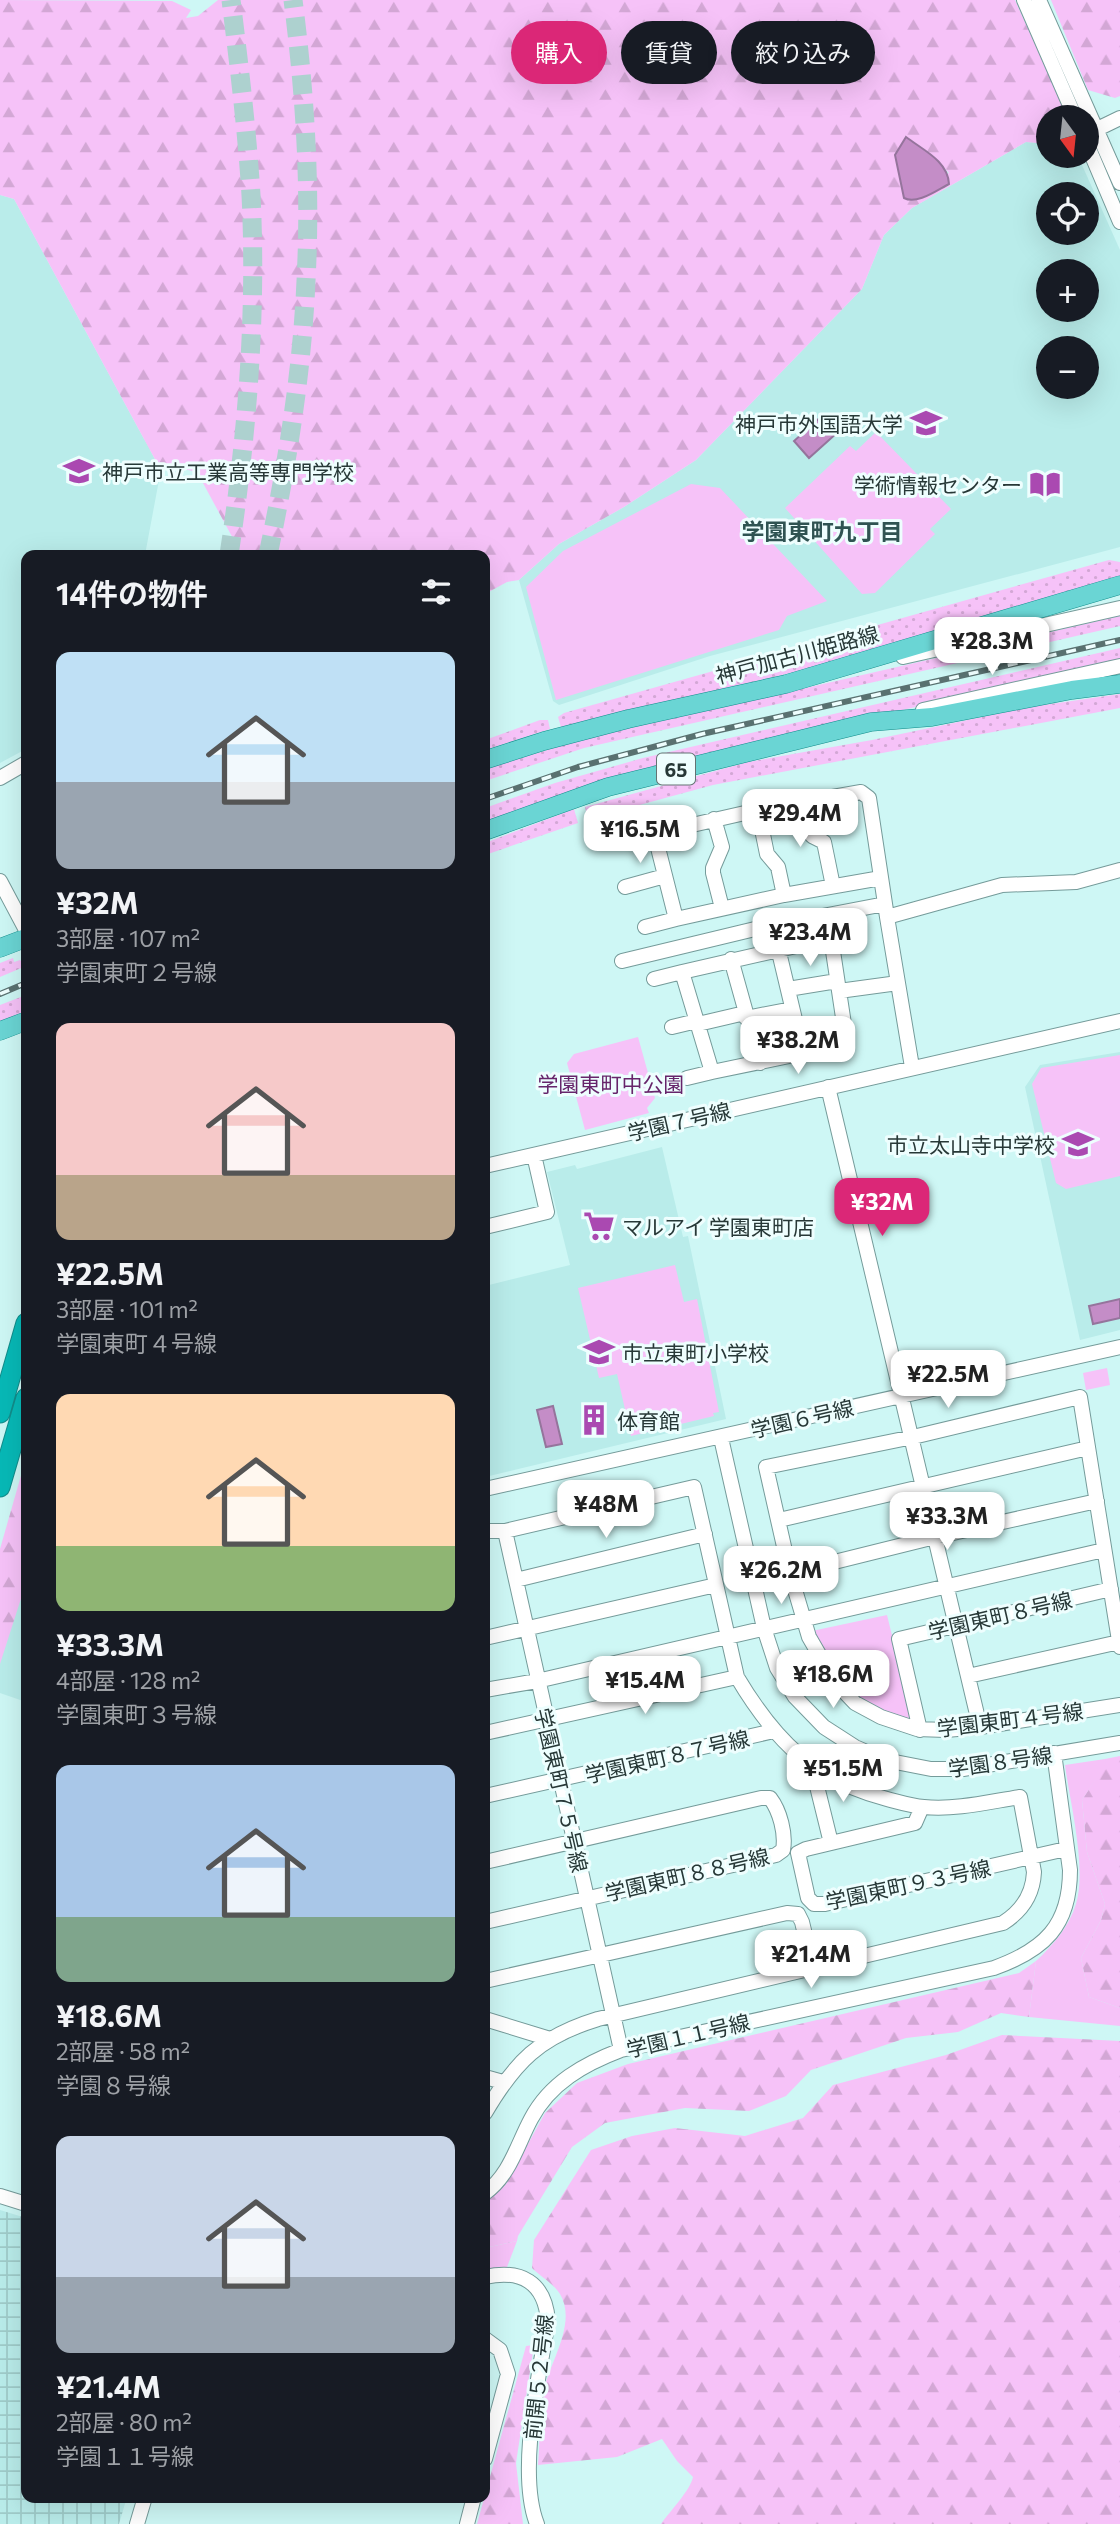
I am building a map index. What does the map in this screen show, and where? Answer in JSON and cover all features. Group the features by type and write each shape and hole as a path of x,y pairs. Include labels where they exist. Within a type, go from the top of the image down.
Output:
{"highway":[{"path":"0,1413 21,1340"},
{"path":"0,1487 21,1415"}],"main road":[{"name":"神戸加古川姫路線","path":"490,758 628,719 786,684 1120,585"},
{"name":"65","path":"490,829 608,787 871,722 932,717 1072,690 1120,684"},
{"path":"0,948 21,940"},
{"path":"0,1031 21,1023"}],"street":[{"path":"1024,0 1070,105"},
{"path":"1039,0 1081,105"},
{"path":"1099,127 1120,118"},
{"path":"1099,145 1120,183"},
{"path":"1097,168 1120,222"},
{"path":"786,684 1120,608"},
{"path":"871,722 1120,666"},
{"path":"0,778 21,767"},
{"path":"613,843 758,810 861,793 869,797 912,1068"},
{"path":"803,802 812,836 824,842 833,886"},
{"path":"758,810 767,854 778,867 784,895"},
{"path":"715,819 722,848 713,873 722,908"},
{"path":"654,832 676,919"},
{"path":"622,961 755,929 886,911 1002,885 1076,882 1120,870"},
{"path":"625,887 665,876"},
{"path":"645,927 784,895 881,878"},
{"path":"0,881 21,921"},
{"path":"654,979 730,959 831,938 847,1044 687,1078"},
{"path":"778,948 803,1053"},
{"path":"730,959 760,1063"},
{"path":"682,972 712,1072"},
{"path":"788,989 898,983"},
{"path":"672,1027 792,1009"},
{"name":"学園７号線","path":"490,1165 1120,1021"},
{"path":"828,1087 980,1727"},
{"path":"490,1226 547,1212 534,1155"},
{"name":"学園６号線","path":"490,1488 1120,1347"},
{"name":"学園東町４号線","path":"1120,1647 1080,1397 913,1437 766,1467 802,1620 821,1662 855,1703 881,1717 920,1730 980,1727 1120,1704"},
{"name":"学園８号線","path":"721,1438 764,1628 777,1668 795,1697 824,1727 855,1747 885,1760 931,1769 963,1769 1120,1743"},
{"path":"779,1520 1088,1448"},
{"path":"490,1531 505,1531 694,1487 737,1677 774,1731 813,1766 831,1779 853,1789 922,1807 960,1806 1020,1797 1032,1858 1033,1884 1028,1897 1013,1917 1003,1923 579,2025 533,2051 503,2082 490,2104"},
{"path":"790,1573 1097,1501"},
{"name":"学園東町７５号線","path":"505,1531 621,2050"},
{"path":"516,1580 705,1534"},
{"path":"490,1689 729,1640 764,1628 1104,1550"},
{"path":"490,1637 716,1585"},
{"name":"学園東町８号線","path":"920,1730 899,1639 1111,1589"},
{"path":"968,1676 1119,1642"},
{"path":"490,1732 737,1677"},
{"name":"学園東町８７号線","path":"490,1796 774,1731"},
{"name":"学園１１号線","path":"490,2190 512,2161 531,2117 550,2092 570,2074 600,2057 621,2050 994,1968 1022,1958 1049,1938 1063,1912 1070,1884 1054,1754"},
{"path":"813,1766 831,1843"},
{"name":"学園東町８８号線","path":"490,1861 761,1798 770,1798 776,1806 785,1840 783,1850 776,1855 490,1921"},
{"name":"学園東町９３号線","path":"922,1807 915,1823 798,1853 808,1898 814,1904 825,1904 1066,1849"},
{"path":"490,1980 787,1913 798,1914 802,1922 813,1968"},
{"path":"490,2021 550,2039"},
{"path":"490,2078 503,2082"},
{"path":"0,2196 21,2202"},
{"name":"前開５２号線","path":"490,2276 510,2273 534,2284 543,2295 548,2311 528,2479 537,2524"},
{"path":"490,2343 500,2350 508,2374 490,2441"},
{"path":"137,2524 143,2503"},
{"path":"467,2524 472,2503"}],"shaded area":[{"path":"906,137 939,162 948,176 949,184 915,200 904,198 895,155"},
{"name":"神戸市外国語大学","path":"1026,142 1036,143 1036,168 1083,168 1090,182 1036,182 1036,245 1099,245 1099,203 1120,250 1120,547 710,656 559,705 553,701 519,580 559,544 624,507 696,460 862,289 884,235 912,208"},
{"name":"神戸市立工業高等専門学校","path":"0,195 14,199 157,463 159,480 146,550 21,550 21,752 0,763"},
{"path":"823,415 838,432 809,458 794,441"},
{"name":"市立太山寺中学校","path":"1120,1052 1120,1330 1080,1340 1025,1087 1040,1065"},
{"name":"市立東町小学校","path":"662,1147 683,1237 688,1236 726,1419 490,1476 490,1285 570,1265 547,1172 575,1165 577,1169"},
{"path":"1120,1299 1120,1318 1093,1324 1089,1306"},
{"path":"553,1406 562,1444 546,1447 537,1410"},
{"path":"21,1574 21,1700 0,1693 0,1633"},
{"path":"0,2210 21,2216 21,2503 125,2503 119,2524 0,2524"}],"green space":[{"path":"0,0 172,1 191,10 186,18 198,16 218,0 1015,0 1063,105 1036,105 1036,143 1026,142 912,208 884,235 862,289 696,460 624,507 559,544 519,580 507,582 490,591 490,550 239,550 197,472 157,463 14,199 0,195","holes":["906,137 949,173 904,198 895,155"]},
{"path":"1051,0 1120,0 1120,96 1115,98 1088,90"},
{"path":"876,432 951,509 930,529 935,534 875,593 862,594 785,508 850,446 856,451"},
{"path":"691,484 720,488 827,601 787,616 779,630 556,700 526,587 563,551"},
{"path":"1109,560 1120,562 1120,580 854,658 561,727 558,717 564,713"},
{"path":"1120,616 1120,626 584,748 490,779 490,767 587,738"},
{"path":"1120,648 1120,660 645,769 490,823 490,806 555,783 643,758"},
{"path":"1120,694 1120,708 713,785 588,819 585,807 748,762 872,740 1030,707"},
{"path":"540,720 548,720 550,729 490,748 490,738"},
{"path":"574,809 578,823 490,853 490,841"},
{"path":"13,958 14,962 21,961 21,968 0,977 0,963"},
{"path":"21,997 21,1014 0,1023 0,1005"},
{"name":"学園東町中公園","path":"638,1037 655,1098 647,1108 649,1113 585,1130 567,1063 574,1054"},
{"path":"1120,1055 1120,1176 1066,1189 1056,1183 1032,1084 1041,1068"},
{"path":"675,1265 684,1302 697,1299 719,1412 713,1413 714,1416 631,1436 617,1374 599,1378 578,1288"},
{"path":"1107,1368 1110,1385 1086,1390 1083,1373"},
{"path":"21,1476 21,1599 0,1664 0,1549"},
{"path":"887,1615 913,1721 862,1699 841,1678 812,1631"},
{"path":"1120,1756 1120,2008 1089,1997 1081,1958 1101,1920 1105,1904 1087,1852 1082,1800 1105,1764 1105,1759"},
{"path":"1105,1759 1106,1764 1082,1800 1087,1852 1105,1904 1101,1920 1081,1958 1089,1997 1120,2008 1120,2026 1029,2017 1036,1961 1065,1928 1076,1904 1079,1889 1079,1854 1065,1765"},
{"path":"1036,1961 1029,2017 1001,2013 958,2032 906,2038 811,2070 786,2096 749,2111 685,2108 605,2123 572,2147 517,2241 490,2247 490,2198 506,2184 545,2113 577,2083 628,2064 1019,1973"},
{"path":"1002,2035 1120,2041 1120,2524 661,2524 684,2495 693,2477 677,2461 662,2439 617,2457 538,2465 543,2394 566,2318 560,2294 532,2268 534,2240 591,2150 632,2136 675,2128 745,2136 803,2118 833,2085 946,2055"},
{"path":"517,2241 507,2267 490,2269 490,2247"},
{"path":"534,2345 516,2463 523,2524 477,2524 483,2503 490,2503 490,2477 526,2346"}],"tunnel":[{"path":"230,550 249,375 253,285 251,195 231,0"},
{"path":"269,550 293,419 306,281 306,140 293,0"}],"railway":[{"path":"490,797 578,767 702,734 1120,640"},
{"path":"0,994 21,985"}],"place":[{"name":"神戸市外国語大学","path":"926,423"},
{"name":"神戸市立工業高等専門学校","path":"79,471"},
{"name":"学術情報センター","path":"1045,484"},
{"name":"市立太山寺中学校","path":"1078,1144"},
{"name":"マルアイ 学園東町店","path":"599,1226"},
{"name":"市立東町小学校","path":"599,1352"},
{"name":"体育館","path":"594,1420"}],"district":[{"name":"学園東町九丁目","path":"822,531"}]}
